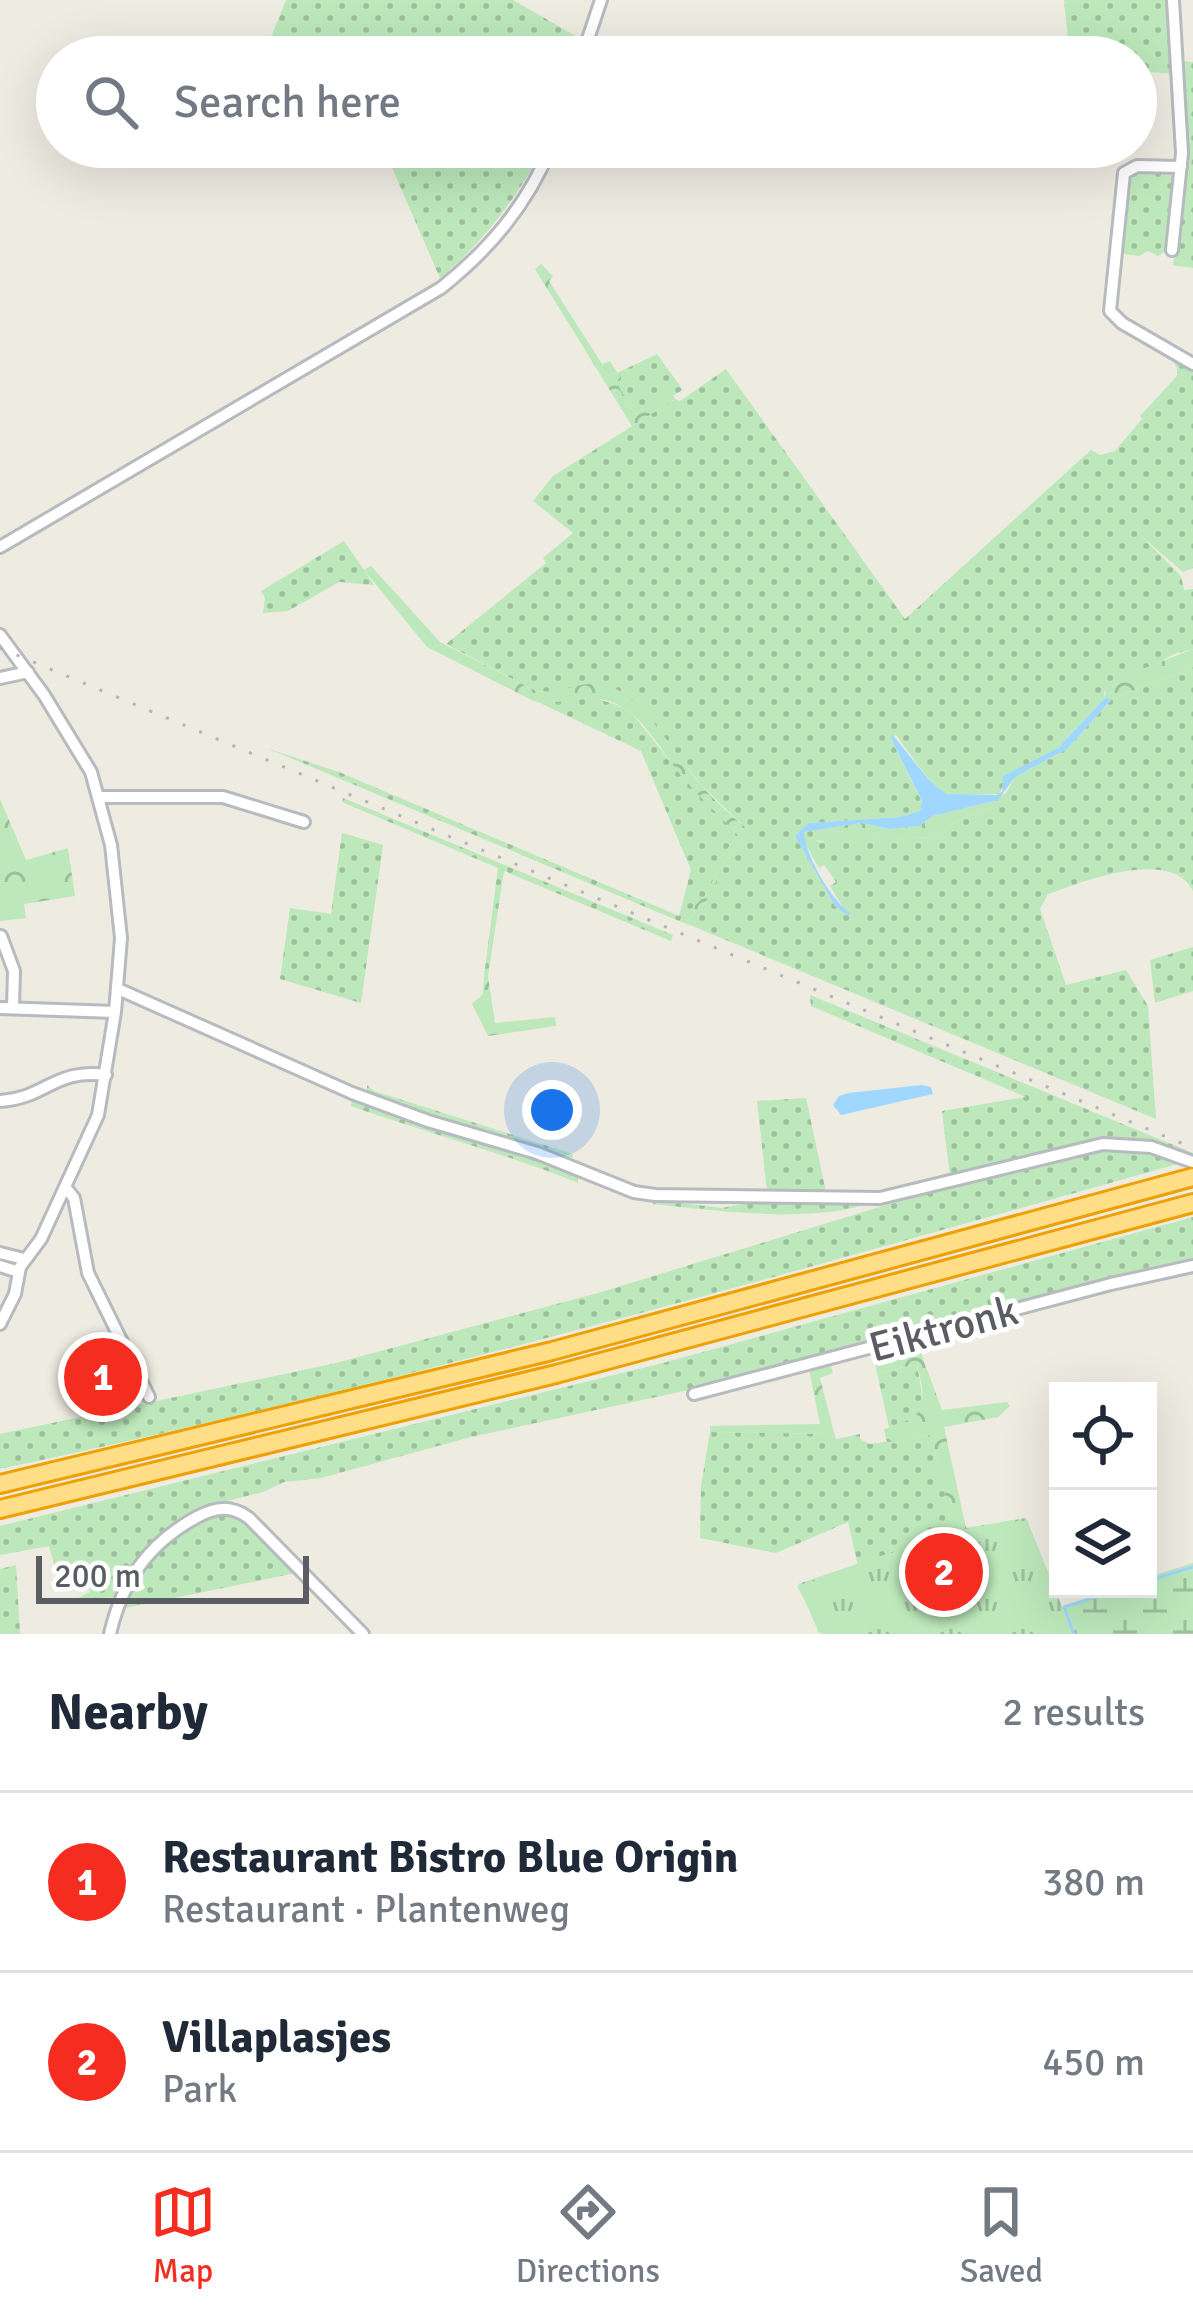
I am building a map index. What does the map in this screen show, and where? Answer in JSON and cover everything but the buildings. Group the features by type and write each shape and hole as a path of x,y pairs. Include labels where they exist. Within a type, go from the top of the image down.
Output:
{"highway":[{"path":"0,1484 552,1351 1193,1177"},
{"path":"0,1509 556,1375 1193,1203"}],"street":[{"path":"589,36 602,0"},
{"path":"1172,250 1181,166 1173,0"},
{"path":"1157,166 1181,166"},
{"path":"0,547 360,338 467,267 512,219 540,168"},
{"path":"1133,168 1124,173 1109,310 1122,323 1193,364"},
{"path":"0,635 86,759 100,797 120,904 116,1012 93,1129 22,1266 0,1324"},
{"path":"0,678 28,672"},
{"path":"100,797 223,797 304,822"},
{"path":"2,936 14,971 7,1008 116,1012"},
{"path":"118,988 352,1093 537,1153 634,1192 679,1197 880,1198 1103,1144 1151,1148 1193,1162"},
{"path":"0,1101 42,1090 60,1076 106,1075"},
{"path":"65,1187 74,1198 88,1273 148,1396"},
{"path":"0,1253 22,1266"},
{"path":"0,1266 22,1266"},
{"name":"Eiktronk","path":"694,1394 1111,1283 1193,1266"},
{"path":"110,1634 118,1601 149,1551 209,1510 225,1508 249,1519 363,1634"}],"green space":[{"path":"286,0 513,0 576,36 271,36"},
{"path":"1064,0 1171,0 1176,74 1157,73 1157,36 1068,36"},
{"path":"1179,61 1193,62 1193,268 1173,265 1183,184"},
{"path":"392,168 532,168 498,218 440,278"},
{"path":"1128,171 1178,171 1170,248 1158,256 1148,251 1139,256 1118,253"},
{"path":"541,264 553,276 549,281 602,364 610,361 620,377 616,382 636,416 672,394 675,399 632,426 535,269"},
{"path":"1168,352 1193,366 1193,568 1183,572 1140,535 1181,576 1184,590 1193,589 1193,649 1174,654 1104,692 1105,698 1058,748 1021,774 1067,749 1112,699 1193,667 1193,891 1182,878 1166,871 1126,871 1048,894 1040,909 1066,985 1126,970 1148,1006 1156,1119 685,923 711,896 721,866 747,841 749,831 702,786 628,698 536,691 446,644 546,563 543,558 573,533 533,501 553,476 726,369 905,619 1091,450 1100,455 1115,451 1177,376","holes":["896,735 946,795 1000,794 1014,779 998,797 998,807 959,820 933,837 819,842 813,830 804,832 819,868 824,865 836,882 830,886 844,909 835,906 795,836 808,823 900,817 920,811 922,802 891,739"]},
{"path":"657,354 683,390 636,416 615,381 620,377 617,373"},
{"path":"344,541 374,585 339,582 288,611 263,613 261,591"},
{"path":"371,566 440,642 536,691 586,684 616,689 644,712 706,791 749,831 747,841 721,866 711,896 685,923 679,921 709,892 720,859 738,835 686,781 642,724 609,701 534,701 427,647 364,570"},
{"path":"1193,649 1193,667 1105,698 1112,681"},
{"path":"595,698 634,716 686,781 738,835 720,859 709,892 679,921 269,749 339,772 679,916 691,870 641,751 536,701"},
{"path":"343,798 673,935 671,941 504,871 488,976 484,976 498,868 342,802"},
{"path":"0,799 26,860 68,848 75,896 24,904 26,918 0,921"},
{"path":"998,800 998,807 959,820 933,837 829,842 815,840 813,830 861,823 890,829 919,826 933,816"},
{"path":"342,833 383,845 361,1003 280,979 290,908 331,914"},
{"path":"1193,947 1193,991 1155,1003 1150,960"},
{"path":"484,976 488,976 495,1023 555,1017 556,1026 488,1036 472,1004 483,994"},
{"path":"810,995 1193,1153 1193,1157 1163,1147 1102,1143 1041,1152 950,1177 942,1111 1026,1097 811,1006"},
{"path":"367,1085 573,1154 572,1158 367,1094"},
{"path":"806,1098 826,1192 767,1191 757,1101"},
{"path":"352,1101 568,1170 578,1176 578,1183 351,1106"},
{"path":"1124,1149 1181,1163 445,1364 0,1469 0,1434 332,1364 598,1293 883,1206 1086,1152"},
{"path":"655,1200 722,1208 753,1202 869,1203 792,1214 652,1204"},
{"path":"1193,1217 1193,1260 707,1386 471,1437 321,1478 284,1482 203,1507 157,1537 136,1561 117,1597 74,1600 90,1592 86,1574 58,1578 49,1546 0,1555 0,1526 663,1363"},
{"path":"919,1348 942,1410 1007,1402 1010,1406 998,1417 944,1427 966,1528 1026,1518 1049,1575 1049,1598 1058,1598 1073,1634 843,1634 839,1624 819,1633 798,1584 954,1531 930,1435 887,1442 884,1429 910,1419 921,1407 917,1364 877,1373 875,1362"},
{"path":"830,1363 833,1373 820,1378 836,1440 831,1441 829,1434 710,1432 710,1426 820,1424 809,1369"},
{"path":"917,1364 924,1406 913,1420 889,1427 877,1373"},
{"path":"710,1432 830,1434 832,1440 860,1434 870,1444 930,1435 954,1531 858,1566 848,1522 776,1553 700,1538 701,1486"},
{"path":"221,1511 241,1517 296,1573 120,1609 139,1574 160,1549"},
{"path":"1026,1518 1049,1575 1049,1598 1058,1598 1073,1634 822,1634 797,1586 954,1531"},
{"path":"1193,1563 1193,1634 1074,1634 1064,1607 1090,1598 1157,1598 1157,1574"},
{"path":"16,1565 20,1634 0,1634 0,1569"}],"water":[{"path":"1105,698 1112,699 1067,749 1015,777 998,800 933,816 919,826 890,829 861,823 804,832 820,876 850,913 835,906 795,836 808,823 900,817 920,811 922,801 892,734 946,794 996,795 1002,792 1003,776 1058,748"},
{"path":"931,1087 933,1094 841,1115 833,1105 848,1093"}],"waterway":[{"path":"1157,1578 1193,1567"},
{"path":"1074,1634 1064,1607 1092,1598"}],"railway":[{"path":"0,648 1193,1148"}],"place":[{"name":"Restaurant Bistro Blue Origin","path":"103,1377"},
{"name":"Villaplasjes","path":"944,1572"}]}
